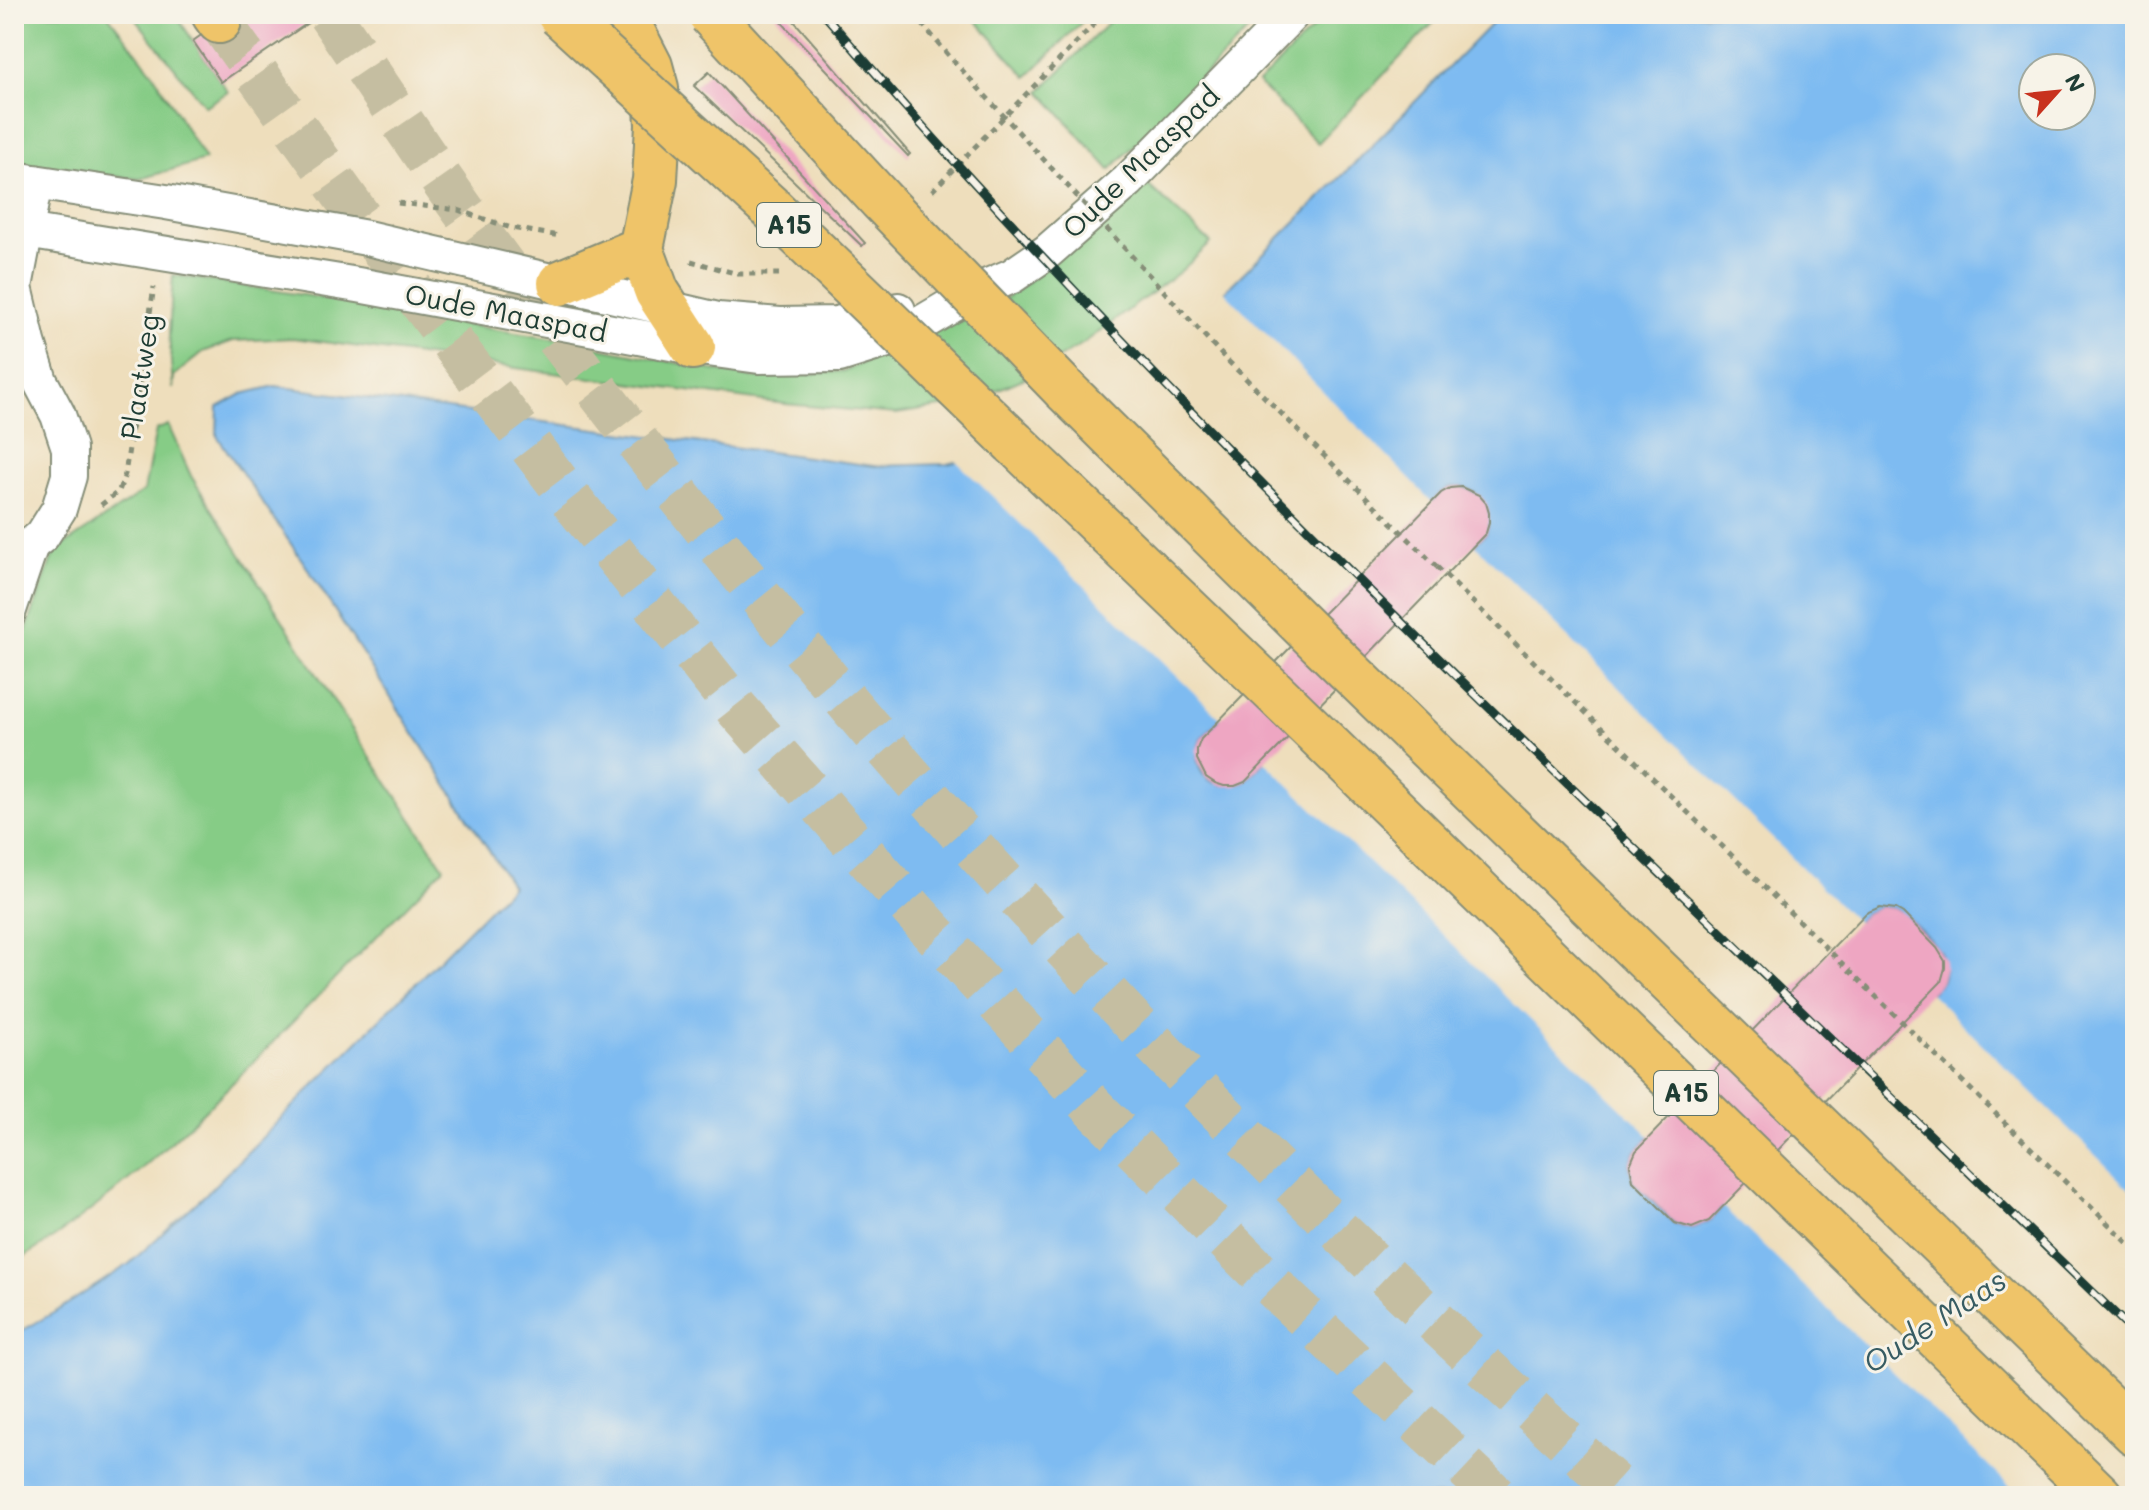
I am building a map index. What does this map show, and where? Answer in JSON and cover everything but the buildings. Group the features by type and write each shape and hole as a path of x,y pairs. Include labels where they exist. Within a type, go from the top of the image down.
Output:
{"highway":[{"name":"A15","path":"559,14 749,187 865,298 2100,1496"},
{"path":"620,14 650,66 656,88 658,125 655,180 641,249 657,292 693,347"},
{"name":"A15","path":"710,14 881,200 1064,389 1320,643 2135,1433"},
{"path":"560,283 641,249"}],"street":[{"name":"Oude Maaspad","path":"24,181 166,202 367,238 439,277 693,347 759,356 839,355 900,336 976,291 1012,276 1047,252 1128,181 1292,14"},
{"path":"14,558 42,536 59,509 69,476 69,448 58,415 40,381 15,287 24,181"},
{"name":"Oude Maaspad","path":"19,230 159,254 439,277 560,283 718,320 780,325 836,324 976,291"}],"lane":[{"path":"14,620 42,536"}],"path":[{"path":"914,14 1223,356 2135,1250"},
{"name":"Plaatweg","path":"100,506 119,491 125,474 159,254"}],"green space":[{"path":"14,14 107,14 153,73 205,160 140,179 14,166"},
{"path":"132,14 175,14 228,92 205,106"},
{"path":"970,14 1090,14 1027,77"},
{"path":"1117,14 1265,14 1110,170 1040,91"},
{"path":"1328,14 1442,14 1318,143 1258,83"},
{"path":"1137,175 1211,243 1181,271 1084,343 1025,378 966,403 896,414 785,404 293,338 233,341 203,352 174,376 173,389 169,334 173,275 348,302 753,378 845,371 992,308 1026,283"},
{"path":"168,425 191,476 444,868 182,1132 118,1189 14,1263 14,639 26,631 54,552 144,491 156,430"}],"water":[{"name":"Oude Maas","path":"1501,14 2135,14 2135,1496 14,1496 14,1335 129,1264 208,1192 512,886 306,566 217,436 218,407 242,394 275,386 874,466 947,464 1012,448 1073,415 1209,307","holes":["1461,487 1476,493 1485,504 1488,517 1486,533 1245,782 1223,785 1206,777 1198,761 1201,739 1441,493","1880,907 1902,913 1934,944 1943,962 1941,982 1709,1221 1692,1228 1674,1223 1633,1181 1630,1165 1636,1151 1866,913"]}],"pier":[{"path":"1222,289 1435,505 1224,722 953,458 1010,445 1071,411"},
{"path":"1472,542 1860,925 1653,1139 1262,759"},
{"path":"1927,990 2135,1194 2135,1496 2020,1496 1720,1204"}],"tunnel":[{"path":"329,14 461,208 600,393 722,550 913,780 1069,953 1255,1147 1418,1306 1627,1496"},
{"path":"219,21 403,278 566,493 736,708 913,910 1094,1108 1287,1300 1496,1496"}],"railway":[{"path":"824,14 1013,225 1208,429 1509,728 2135,1333"}]}
